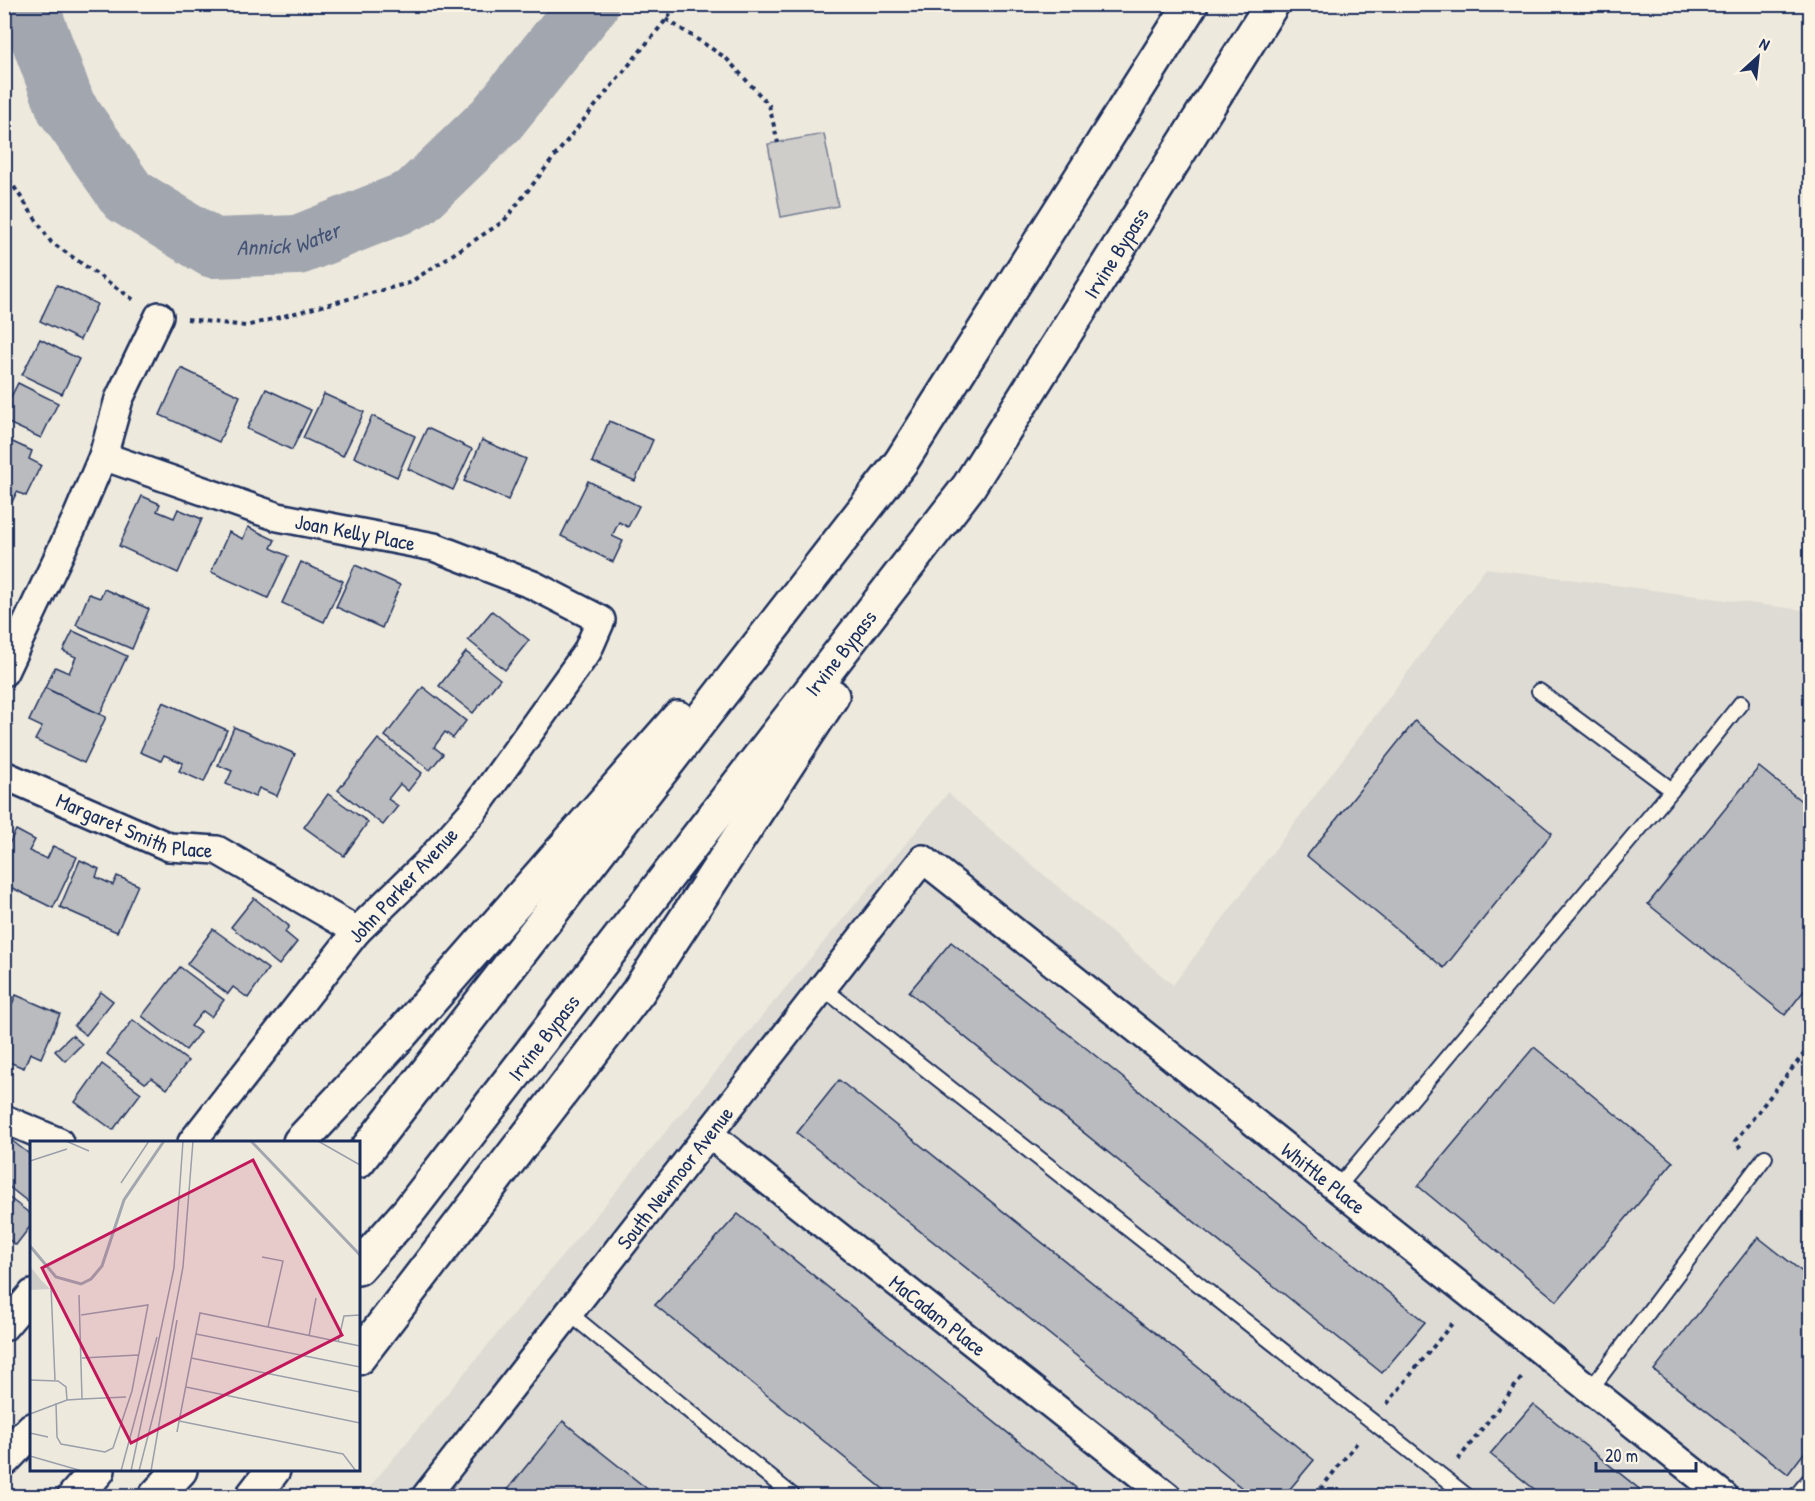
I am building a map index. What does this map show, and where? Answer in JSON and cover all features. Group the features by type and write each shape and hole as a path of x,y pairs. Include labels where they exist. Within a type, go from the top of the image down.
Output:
{"highway":[{"path":"360,1158 902,462 1191,4"},
{"name":"Irvine Bypass","path":"360,1266 409,1211 969,486 1272,4"},
{"path":"302,1141 402,1033 902,462"},
{"path":"360,1355 638,992 969,486"},
{"path":"4,1459 30,1432"},
{"path":"75,1497 97,1471"},
{"path":"156,1497 179,1471"},
{"path":"253,1497 272,1471"}],"street":[{"path":"4,672 77,517 103,456 119,399 159,316"},
{"name":"Joan Kelly Place","path":"103,456 278,517 434,547 533,585 601,620"},
{"name":"John Parker Avenue","path":"194,1141 357,931 426,863 473,811 587,652 601,620"},
{"name":"Margaret Smith Place","path":"4,775 169,847 216,850 357,931"},
{"name":"Whittle Place","path":"923,859 1724,1497"},
{"name":"South Newmoor Avenue","path":"426,1497 923,859"},
{"path":"4,1119 54,1141"},
{"name":"MaCadam Place","path":"709,1134 1167,1497"},
{"path":"4,1327 30,1296"}],"lane":[{"path":"1539,691 1672,790"},
{"path":"1337,1188 1672,790 1741,703"},
{"path":"823,988 1467,1497"},
{"path":"1590,1390 1761,1162"},
{"path":"569,1313 793,1497"},
{"path":"1796,1497 1810,1479"}],"path":[{"path":"4,172 51,242 159,316 246,326 409,283 504,221 679,4"},
{"path":"666,19 726,58 770,105 778,142"},
{"path":"1761,1162 1735,1142 1810,1046"},
{"path":"1315,1497 1473,1297"},
{"path":"1444,1478 1542,1352"}],"shaded area":[{"path":"824,134 838,206 781,217 768,144"},
{"path":"1486,568 1810,611 1810,1496 362,1496 948,793 1173,985"}],"building":[{"path":"57,285 97,304 80,340 40,321"},
{"path":"40,339 79,359 62,394 22,375"},
{"path":"181,368 240,396 219,442 160,415"},
{"path":"18,383 58,403 41,438 4,421 4,411"},
{"path":"266,389 311,410 292,450 247,429"},
{"path":"324,394 364,412 343,456 303,438"},
{"path":"372,416 415,436 397,477 354,457"},
{"path":"609,421 653,440 635,481 592,462"},
{"path":"427,428 472,449 453,490 408,469"},
{"path":"4,438 32,451 29,459 41,465 26,496 17,492 12,502 4,498"},
{"path":"482,440 526,459 508,500 464,481"},
{"path":"588,481 639,506 628,527 619,522 612,536 623,541 613,562 561,536"},
{"path":"142,496 160,504 157,511 174,518 178,509 202,519 178,573 119,546"},
{"path":"248,527 275,540 271,548 288,556 268,598 211,572 229,532 243,539"},
{"path":"301,562 343,581 324,622 282,603"},
{"path":"355,565 400,585 382,628 336,607"},
{"path":"104,589 149,609 132,649 76,625 89,594 100,598"},
{"path":"492,611 529,640 505,670 468,640"},
{"path":"73,631 127,656 100,714 45,688 55,667 69,673 76,657 63,651"},
{"path":"466,652 500,679 473,713 439,686"},
{"path":"423,687 466,721 453,738 445,732 434,747 443,754 430,770 385,736"},
{"path":"45,688 106,717 84,763 35,740 42,727 29,721"},
{"path":"163,702 227,730 204,782 179,771 183,763 164,755 161,761 140,752"},
{"path":"1415,721 1552,833 1444,968 1307,856"},
{"path":"234,727 295,754 277,796 259,788 255,797 226,784 232,771 218,765"},
{"path":"378,739 422,773 408,791 400,784 388,799 398,806 383,825 338,790"},
{"path":"1759,767 1810,808 1810,983 1785,1015 1648,904"},
{"path":"328,794 368,822 344,856 304,827"},
{"path":"16,830 35,840 29,851 47,859 53,846 77,857 53,908 4,884 4,854"},
{"path":"80,860 99,869 96,877 113,885 117,876 138,885 117,932 60,907"},
{"path":"254,898 289,926 285,932 297,942 279,965 231,927"},
{"path":"213,929 268,969 248,998 233,987 228,994 187,964"},
{"path":"951,942 1425,1322 1382,1373 909,992"},
{"path":"180,967 224,1000 211,1017 203,1011 191,1026 200,1032 186,1050 142,1016"},
{"path":"101,992 113,1001 86,1035 74,1026"},
{"path":"16,995 60,1014 41,1058 30,1053 24,1068 4,1060 4,1023"},
{"path":"133,1020 188,1061 167,1089 152,1078 145,1083 107,1054"},
{"path":"72,1035 82,1044 65,1061 55,1051"},
{"path":"1534,1047 1673,1162 1557,1301 1418,1186"},
{"path":"102,1064 141,1093 113,1130 75,1102"},
{"path":"839,1080 1314,1460 1284,1496 1252,1496 797,1133"},
{"path":"7,1137 30,1154 30,1203 4,1183 4,1140"},
{"path":"4,1194 30,1214 30,1227 16,1245 4,1236"},
{"path":"738,1214 1086,1496 892,1496 655,1305"},
{"path":"1758,1237 1810,1278 1810,1445 1788,1474 1654,1370"},
{"path":"1533,1404 1649,1496 1543,1496 1490,1454"},
{"path":"563,1421 576,1432 656,1496 502,1496"}],"waterway":[{"name":"Annick Water","path":"28,4 66,107 128,196 213,248 298,245 415,198 496,120 589,4"}]}
